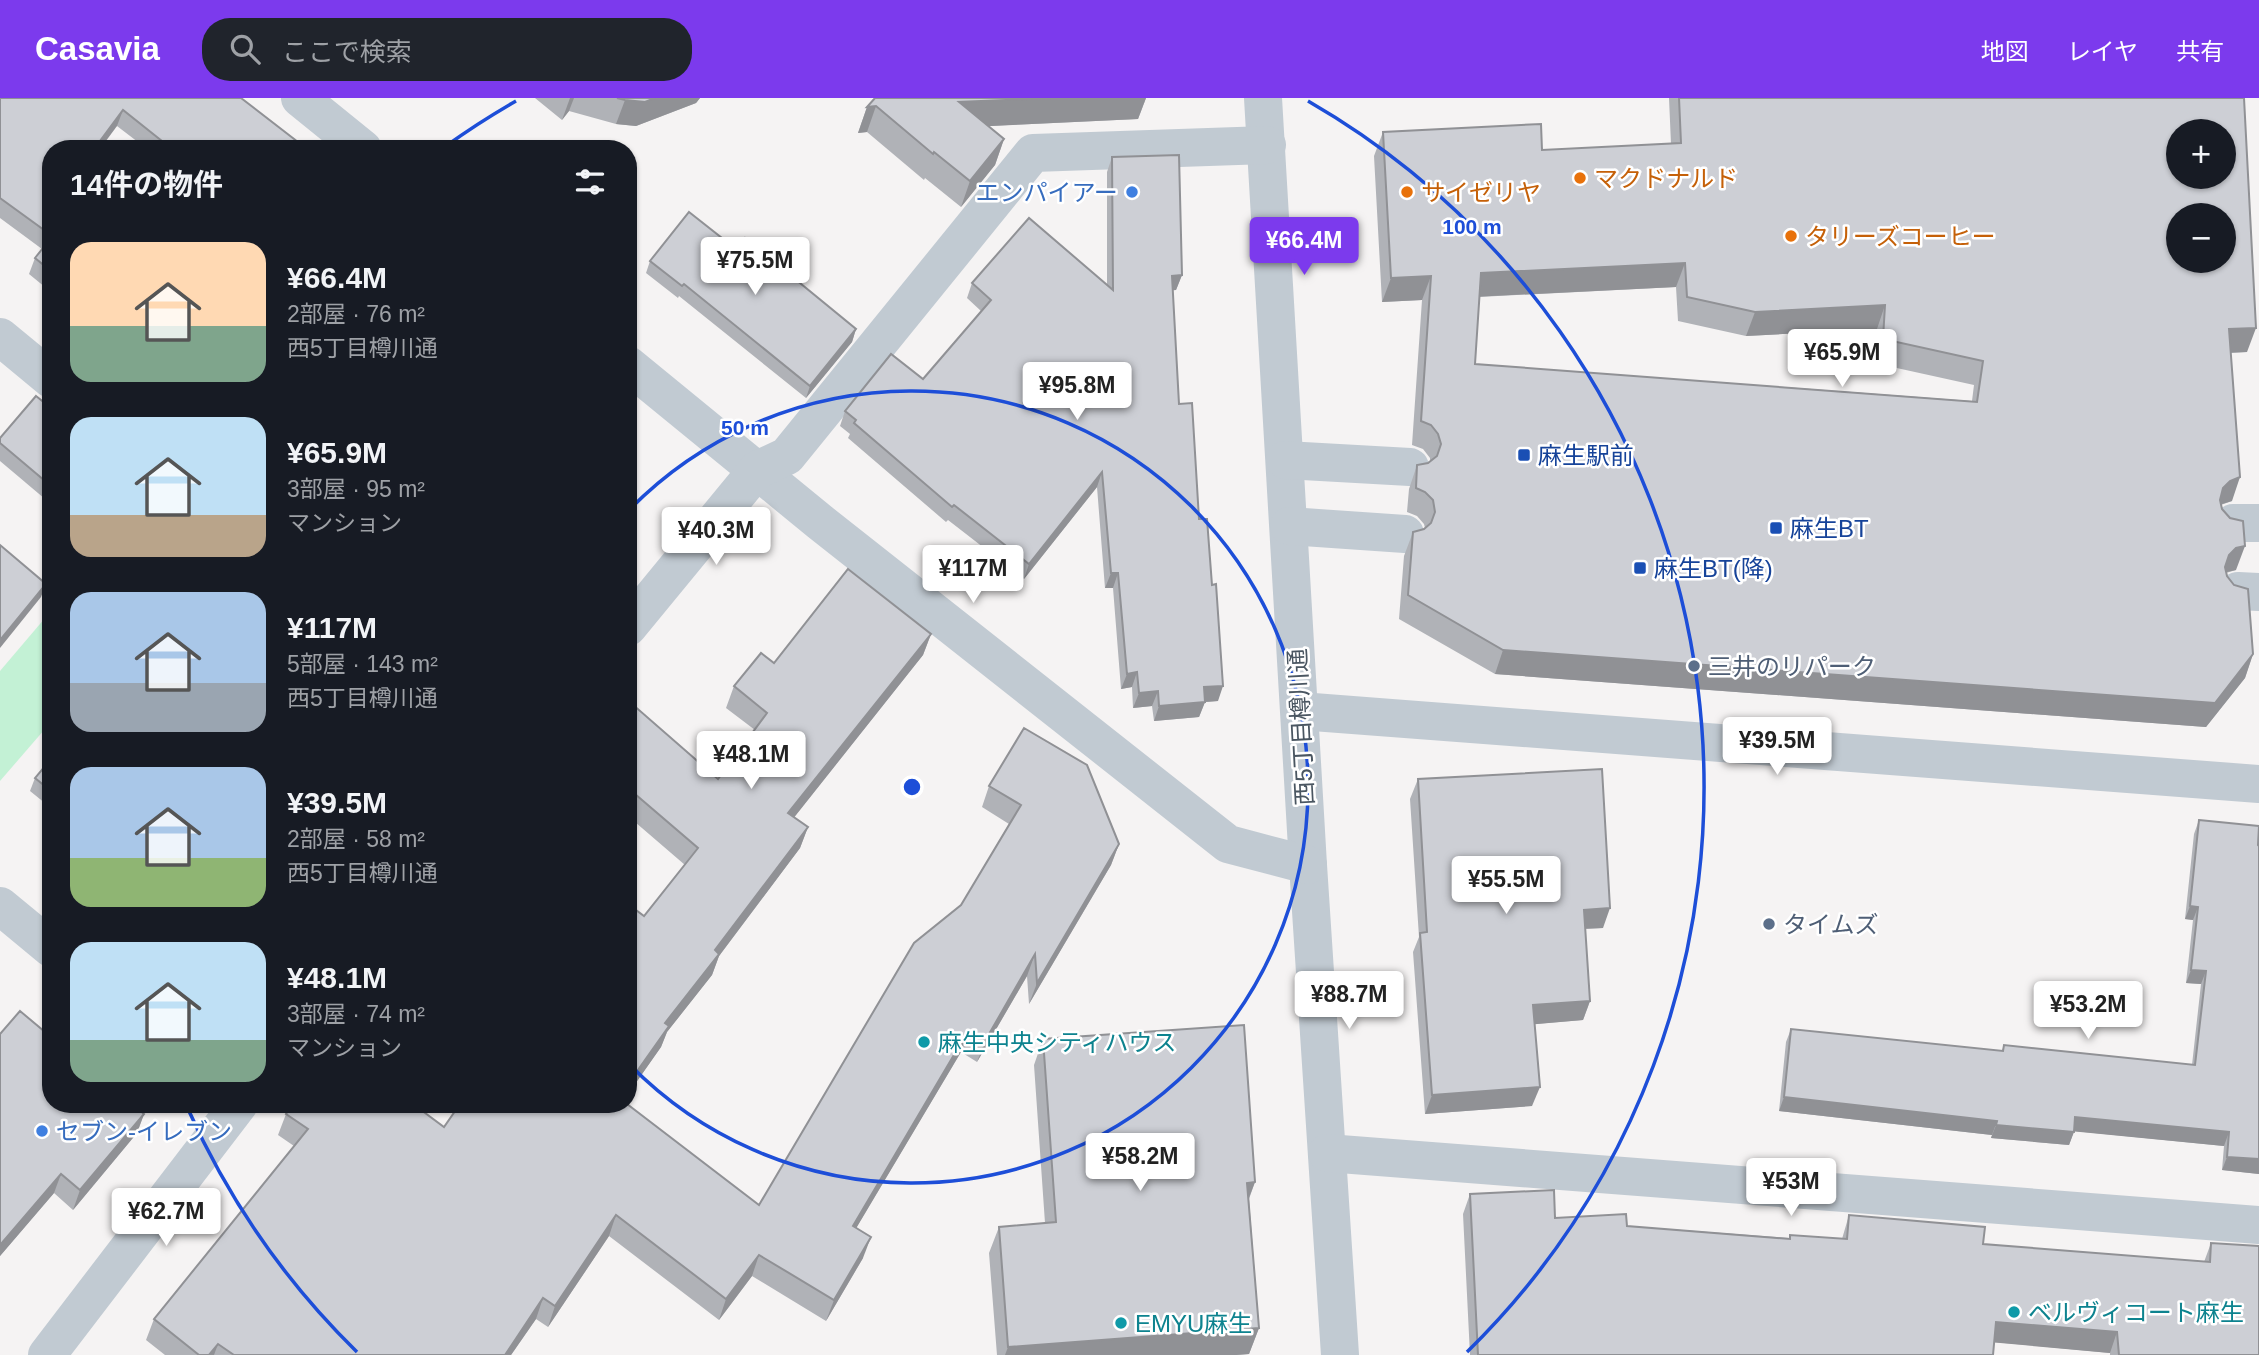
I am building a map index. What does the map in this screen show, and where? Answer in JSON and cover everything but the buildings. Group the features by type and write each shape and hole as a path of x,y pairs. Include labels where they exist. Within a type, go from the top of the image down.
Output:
{"street":[{"path":"300,98 352,140"},
{"name":"西5丁目樽川通","path":"1263,98 1340,1355"},
{"path":"637,616 757,470 787,456 1033,153 1267,145"},
{"path":"0,337 42,372"},
{"path":"637,372 1228,844 1308,865"},
{"path":"1285,460 1410,467"},
{"path":"1289,526 1405,534"},
{"path":"1300,711 2259,784"},
{"path":"0,906 42,941"},
{"path":"47,1355 232,1113"},
{"path":"1327,1153 2259,1224"}],"green space":[{"path":"42,622 42,732 0,781 0,671"}],"place":[{"name":"マクドナルド","path":"1580,178"},
{"name":"エンパイアー","path":"1132,192"},
{"name":"サイゼリヤ","path":"1407,192"},
{"name":"タリーズコーヒー","path":"1791,236"},
{"name":"麻生駅前","path":"1524,455"},
{"name":"麻生BT","path":"1776,528"},
{"name":"麻生BT(降)","path":"1640,568"},
{"name":"三井のリパーク","path":"1694,666"},
{"name":"タイムズ","path":"1769,924"},
{"name":"麻生中央シティハウス","path":"924,1042"},
{"name":"セブン-イレブン","path":"42,1131"},
{"name":"ベルヴィコート麻生","path":"2014,1312"},
{"name":"EMYU麻生","path":"1121,1323"}]}
